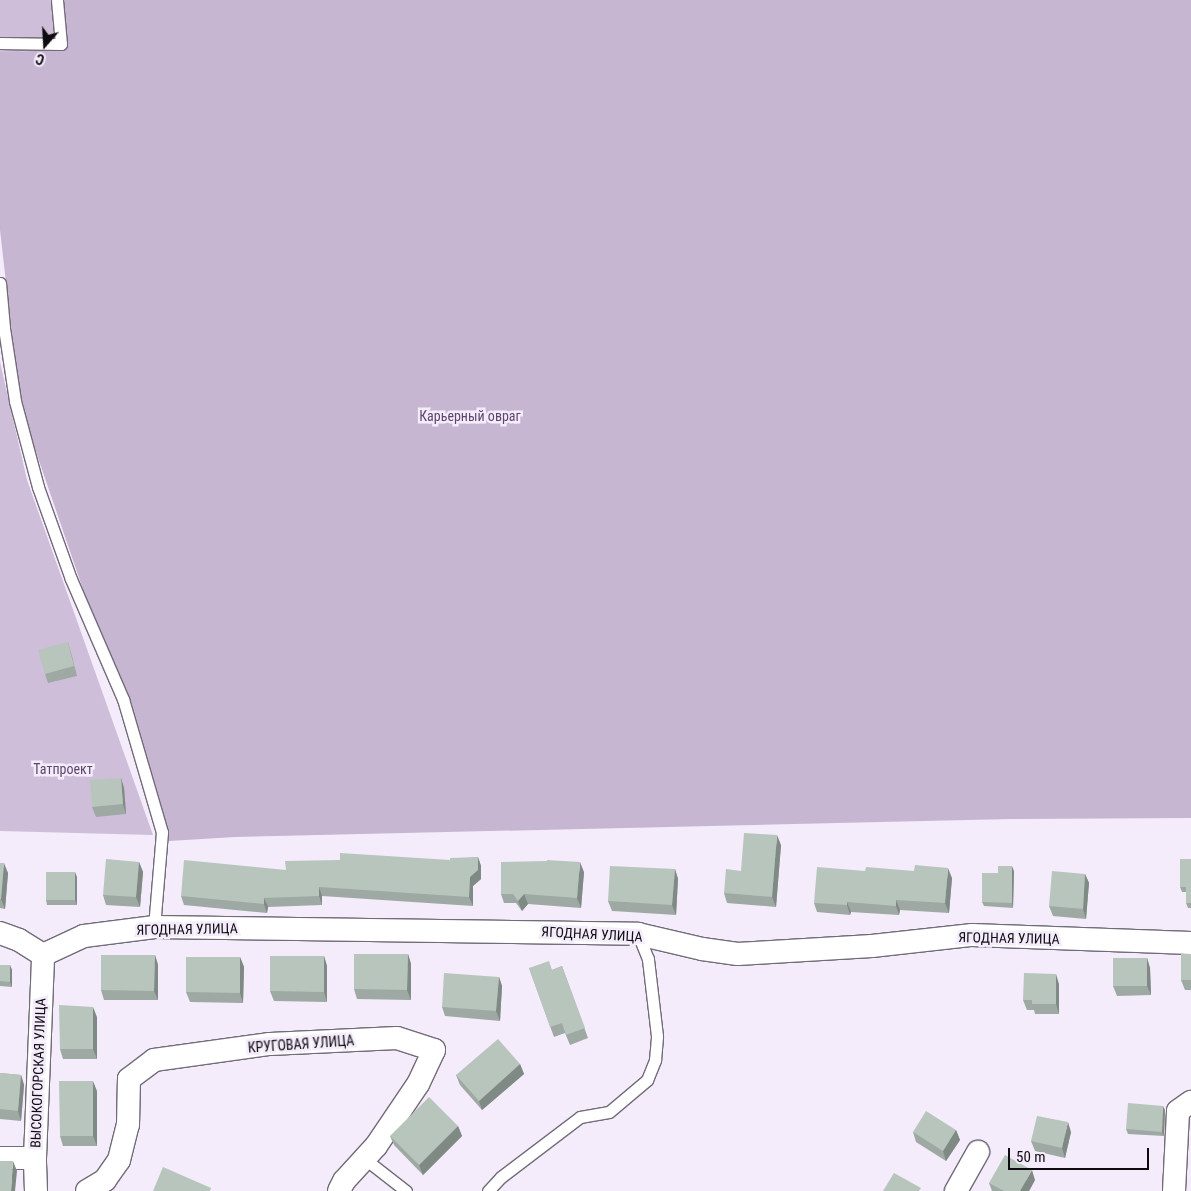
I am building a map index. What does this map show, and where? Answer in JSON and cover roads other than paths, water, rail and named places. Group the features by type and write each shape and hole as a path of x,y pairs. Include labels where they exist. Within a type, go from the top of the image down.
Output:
{"street":[{"name":"ЯГОДНАЯ УЛИЦА","path":"43,955 84,936 154,927 638,934 702,949 738,954 872,946 972,935 1191,943"},
{"path":"0,933 19,940 43,955"},
{"name":"ВЫСОКОГОРСКАЯ УЛИЦА","path":"36,1191 35,1158 43,955"},
{"name":"КРУГОВАЯ УЛИЦА","path":"87,1191 106,1180 119,1160 128,1125 129,1079 154,1060 270,1044 397,1038 434,1050 418,1084 376,1146 344,1182 339,1191"},
{"path":"1174,1191 1178,1111 1191,1102"},
{"path":"956,1191 978,1152"},
{"path":"0,1158 35,1158"}],"lane":[{"path":"0,43 61,44 57,0"},
{"path":"0,283 4,328 15,402 38,487 71,579 123,699 162,832 154,927"},
{"path":"488,1191 501,1177 580,1117 609,1112 647,1080 655,1060 657,1036 648,960 638,934"},
{"path":"365,1159 406,1191"}],"park label":[{"name":"Карьерный овраг","path":"470,416"},
{"name":"Татпроект","path":"63,769"}]}
